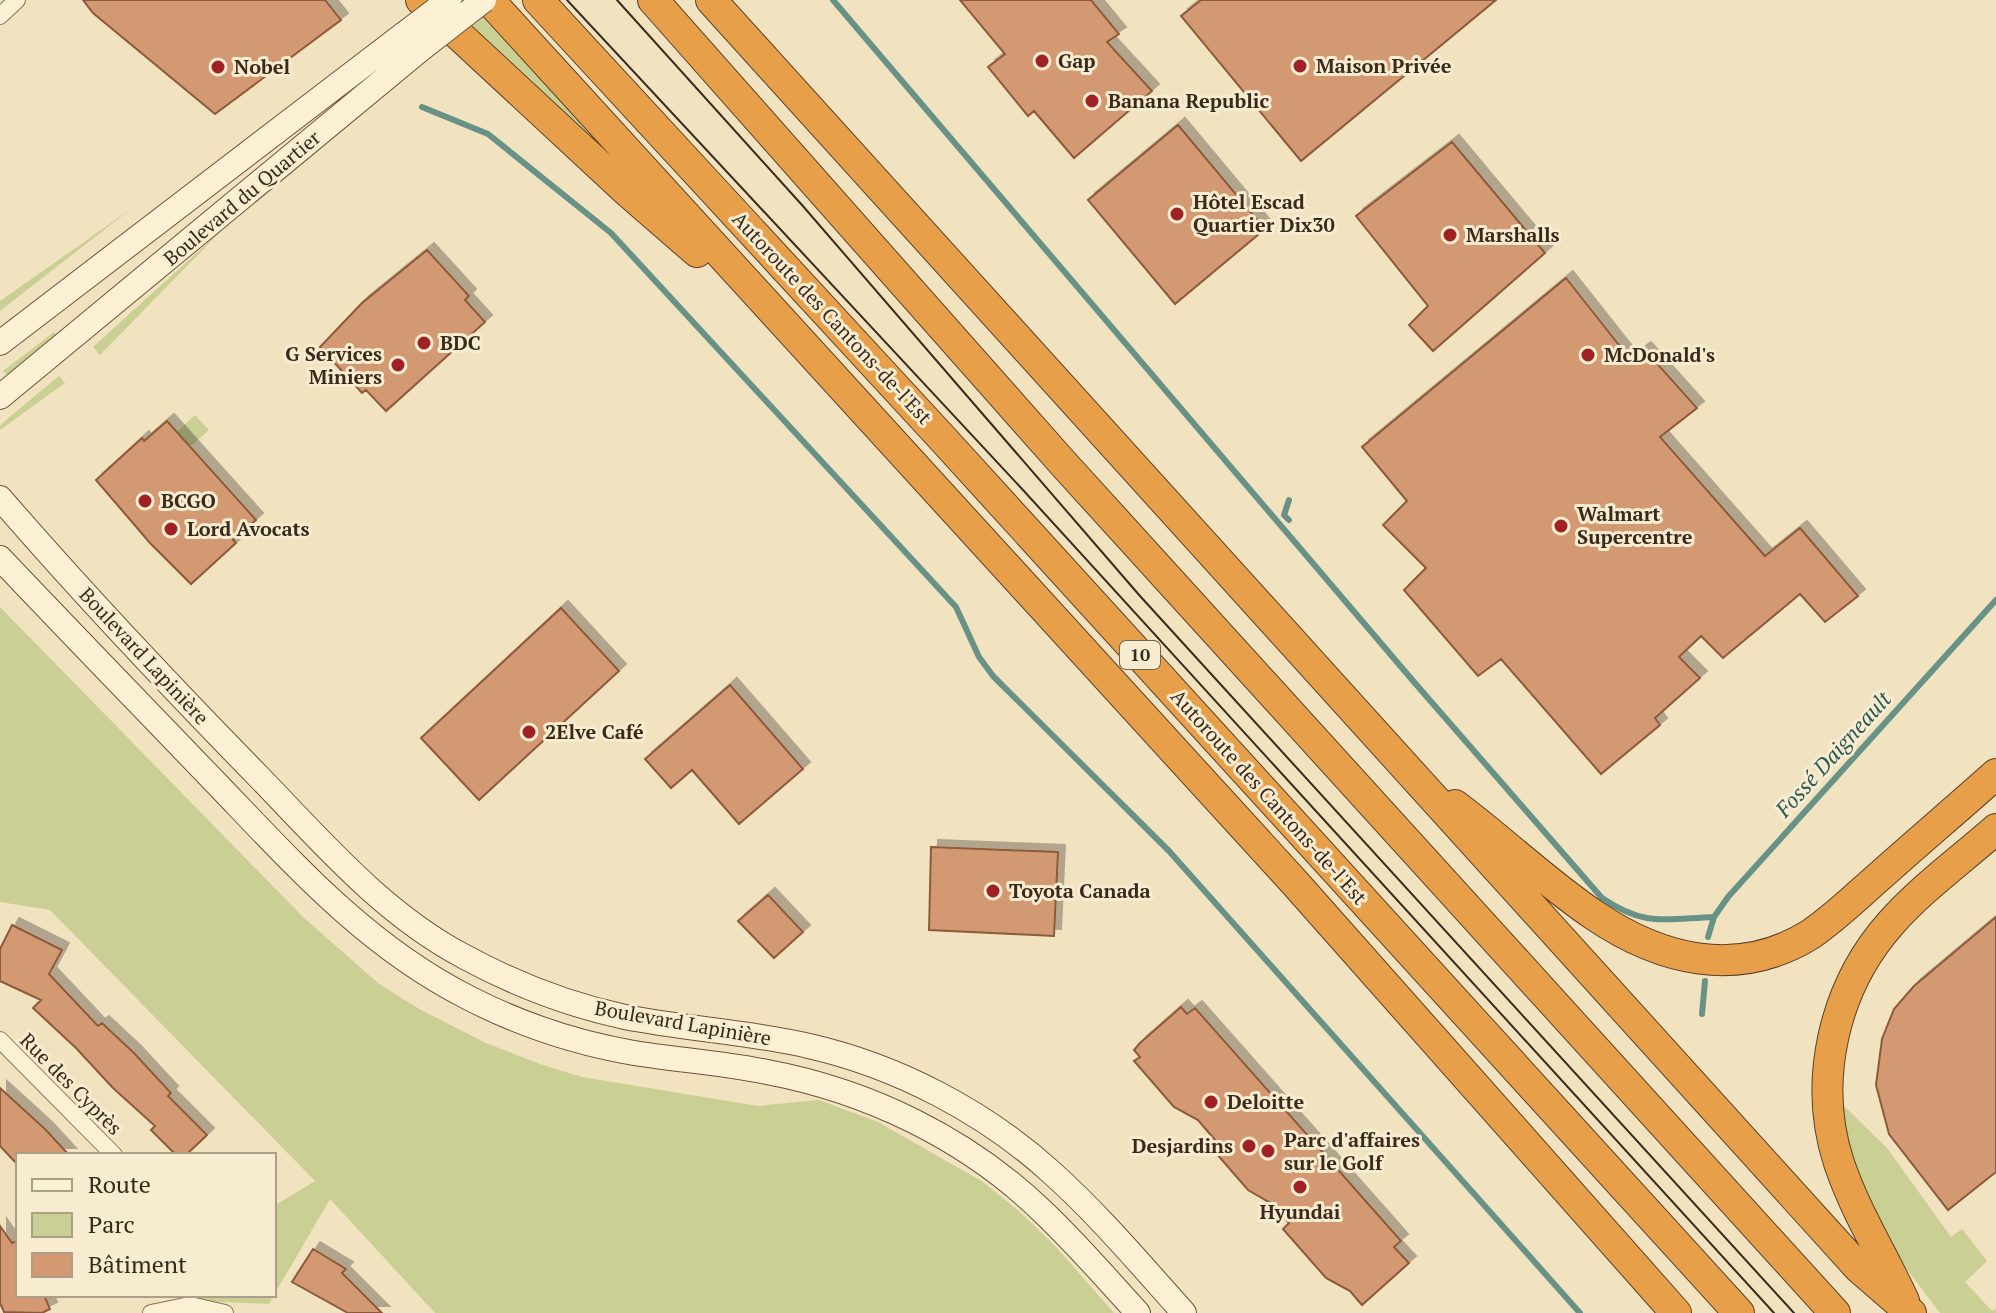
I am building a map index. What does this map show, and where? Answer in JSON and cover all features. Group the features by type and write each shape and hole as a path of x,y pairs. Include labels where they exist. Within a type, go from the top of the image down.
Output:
{"highway":[{"path":"421,0 629,193 804,344"},
{"path":"487,0 1295,883 1676,1313"},
{"name":"Autoroute des Cantons-de-l'Est","path":"538,0 943,439 1739,1313"},
{"path":"653,0 1061,461 1835,1313"},
{"path":"711,0 1398,763 1859,1268 1910,1312"},
{"path":"1398,763 1499,838 1594,915 1661,951 1708,960 1737,959 1766,953 1812,933 1996,774"},
{"path":"1910,1312 1851,1194 1838,1159 1828,1105 1831,1048 1847,992 1871,947 1902,911 1996,829"}],"main road":[{"name":"Boulevard du Quartier","path":"0,397 413,41 449,0"},
{"name":"Boulevard du Quartier","path":"0,343 413,41 487,0"},
{"name":"Boulevard Lapinière","path":"0,498 103,613 324,844 377,896 424,932 495,972 572,1003 626,1017 810,1046 881,1069 938,1095 999,1131 1052,1172 1184,1313"},
{"name":"Boulevard Lapinière","path":"0,558 311,881 367,934 406,961 480,1004 553,1033 624,1051 813,1082 907,1118 980,1161 1027,1197 1065,1233 1138,1313"}],"street":[{"path":"0,16 17,0"},
{"name":"Rue des Cyprès","path":"0,1040 112,1153"},
{"path":"151,1313 188,1300 225,1313"}],"green space":[{"path":"436,0 466,0 666,213"},
{"path":"131,209 0,311 0,301"},
{"path":"224,228 100,355 93,347"},
{"path":"54,332 58,337 9,377 3,371"},
{"path":"59,376 65,383 0,430 6,420"},
{"path":"195,415 209,430 190,447 177,432"},
{"path":"0,607 303,917 379,984 421,1010 486,1043 582,1077 758,1106 819,1100 878,1122 983,1182 1019,1211 1056,1247 1114,1313 435,1313 330,1199 276,1292 276,1205 315,1181 50,910 0,902"},
{"path":"1842,1104 1887,1148 1951,1237 1962,1229 1987,1261 1965,1282 1992,1311 1996,1309 1996,1313 1940,1313 1906,1268 1873,1213 1851,1161"},
{"path":"198,1297 273,1297 269,1304 199,1301"}],"building":[{"name":"Nobel","path":"83,0 325,0 341,20 215,114 93,13"},
{"path":"960,0 1091,0 1119,34 1107,42 1152,91 1074,158 1034,111 1028,116 988,67 1005,54"},
{"path":"1201,0 1496,0 1301,161 1181,16"},
{"name":"Hôtel Escad Quartier Dix30","path":"1178,125 1265,229 1175,304 1088,200"},
{"name":"Marshalls","path":"1452,142 1545,253 1433,351 1409,325 1428,306 1356,216"},
{"path":"427,250 469,296 465,300 485,322 386,411 366,390 362,393 320,347 362,303"},
{"name":"Walmart Supercentre","path":"1566,278 1630,359 1644,349 1697,408 1660,437 1765,556 1800,528 1858,596 1825,622 1800,594 1723,658 1701,636 1679,657 1700,678 1655,718 1660,725 1601,774 1501,659 1478,676 1404,590 1426,568 1383,525 1407,501 1362,447"},
{"path":"167,421 256,520 191,584 150,543 96,480 142,438 144,441"},
{"path":"561,608 619,671 479,800 421,738"},
{"path":"730,685 803,769 739,824 692,770 671,788 645,759"},
{"name":"Toyota Canada","path":"931,847 1058,852 1054,936 929,930"},
{"path":"768,895 803,932 774,958 738,921"},
{"path":"1996,917 1996,1172 1948,1210 1889,1134 1876,1085 1882,1039 1894,1009 1914,986"},
{"path":"12,925 62,950 49,974 98,1026 102,1023 134,1053 171,1093 168,1096 207,1135 188,1153 174,1153 151,1130 155,1126 33,1008 41,1000 0,981 0,949"},
{"name":"Parc d'affaires sur le Golf","path":"1181,1007 1187,1014 1195,1008 1401,1241 1394,1247 1409,1263 1362,1305 1350,1291 1326,1278 1283,1229 1289,1223 1280,1212 1248,1190 1209,1145 1215,1140 1198,1120 1174,1107 1134,1061 1140,1057 1134,1050 1140,1043"},
{"path":"0,1088 67,1153 16,1153 15,1162 0,1146"},
{"path":"0,1226 12,1243 16,1241 16,1297 45,1297 50,1309 42,1313 4,1312 0,1303"},
{"path":"313,1249 346,1269 342,1273 382,1313 348,1313 292,1282"}],"waterway":[{"path":"833,0 1602,898 1643,917 1668,920 1714,917"},
{"path":"422,107 488,134 611,233 956,607 979,657 993,676 1169,851 1580,1313"},
{"name":"Fossé Daigneault","path":"1289,500 1284,515 1289,520"},
{"name":"Fossé Daigneault","path":"1708,937 1714,917 1728,897 1996,600"},
{"name":"Fossé Daigneault","path":"1702,1014 1705,981"}],"tram line":[{"path":"567,0 1023,490 1774,1313"},
{"path":"617,0 802,205 1140,596 1794,1313"}],"place":[{"name":"Gap","path":"1042,61"},
{"name":"Maison Privée","path":"1300,66"},
{"name":"Nobel","path":"218,67"},
{"name":"Banana Republic","path":"1092,101"},
{"name":"Hôtel Escad Quartier Dix30","path":"1177,214"},
{"name":"Marshalls","path":"1450,235"},
{"name":"BDC","path":"424,343"},
{"name":"McDonald's","path":"1588,355"},
{"name":"G Services Miniers","path":"398,365"},
{"name":"BCGO","path":"145,501"},
{"name":"Walmart Supercentre","path":"1561,526"},
{"name":"Lord Avocats","path":"171,529"},
{"name":"2Elve Café","path":"529,732"},
{"name":"Toyota Canada","path":"993,891"},
{"name":"Deloitte","path":"1211,1102"},
{"name":"Desjardins","path":"1249,1146"},
{"name":"Parc d'affaires sur le Golf","path":"1268,1151"},
{"name":"Hyundai","path":"1300,1187"}]}
